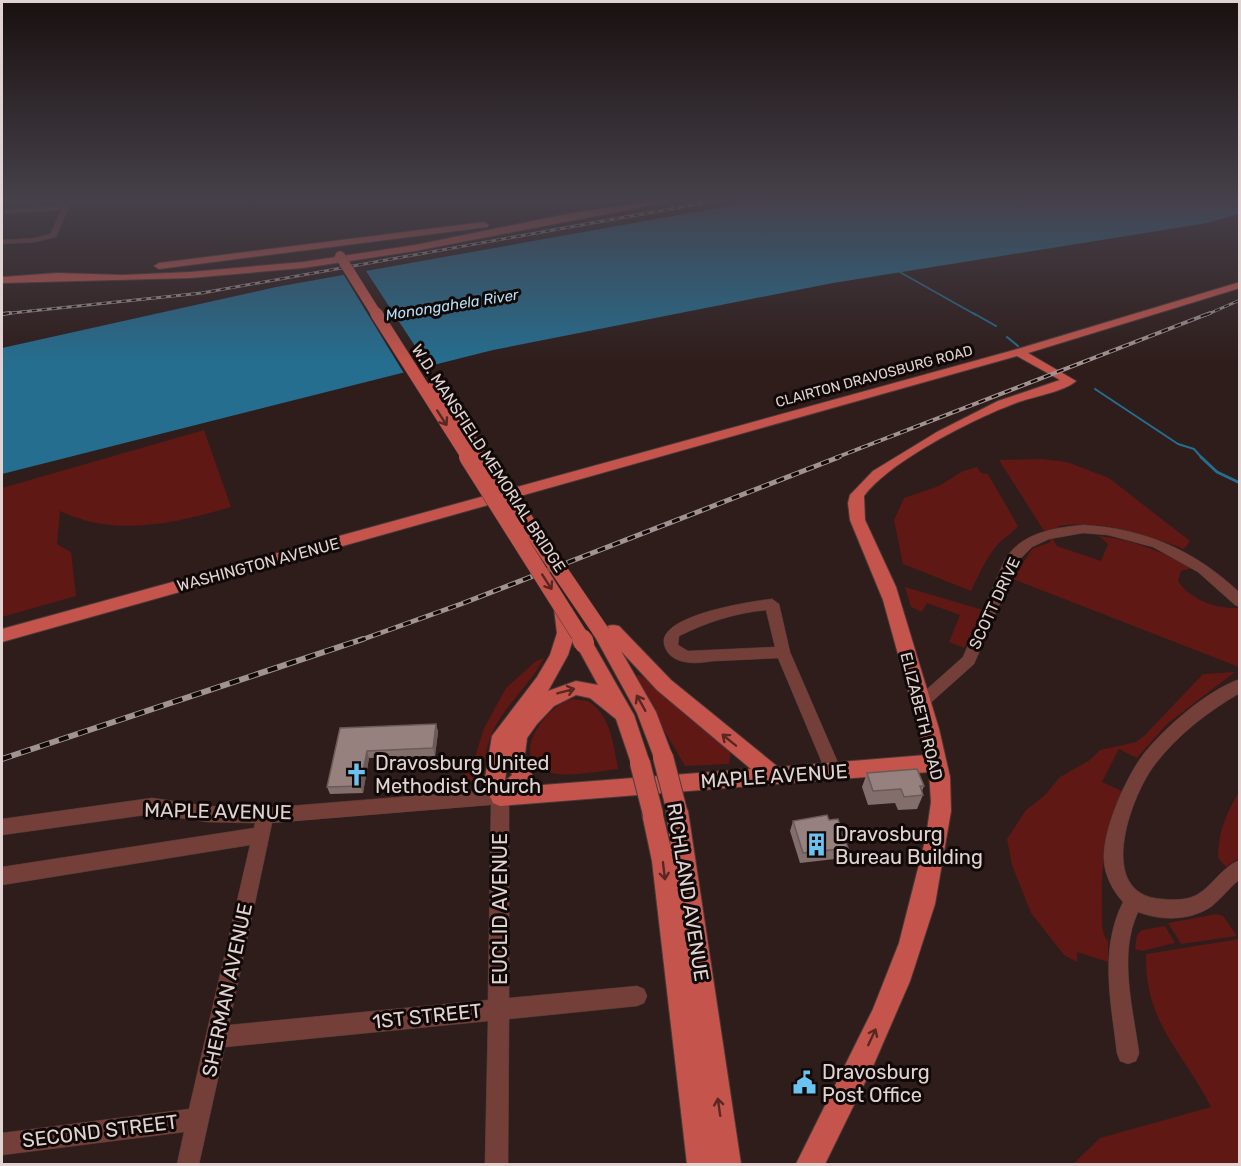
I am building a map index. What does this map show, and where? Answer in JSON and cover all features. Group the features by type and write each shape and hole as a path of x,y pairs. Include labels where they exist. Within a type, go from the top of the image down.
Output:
{"main road":[{"path":"165,265 243,255"},
{"path":"107,272 246,255"},
{"path":"2,280 164,269 277,255"},
{"path":"331,255 343,257"},
{"path":"334,255 343,257"},
{"path":"48,277 133,278 329,261 362,255"},
{"name":"W.D. MANSFIELD MEMORIAL BRIDGE","path":"343,257 509,491 550,540 608,632"},
{"name":"W.D. MANSFIELD MEMORIAL BRIDGE","path":"343,257 584,643"},
{"name":"CLAIRTON DRAVOSBURG ROAD","path":"509,491 1018,352 1187,303 1239,285"},
{"name":"ELIZABETH ROAD","path":"810,1164 900,978 925,903 939,831 941,793 937,763 922,702 883,575 855,509 856,496 863,486 877,474 971,419 995,407 1070,381 1018,352"},
{"name":"WASHINGTON AVENUE","path":"2,636 509,491"},
{"path":"563,609 566,633 559,656 544,682 502,736 494,784 500,797 523,778 516,761 515,746 521,732 546,699 560,691 576,688 589,690 605,697 624,715"},
{"path":"608,632 664,685 775,776"},
{"name":"RICHLAND AVENUE","path":"608,632 646,712 663,757 665,812 663,861 701,1164"},
{"name":"RICHLAND AVENUE","path":"584,643 624,715 640,763 665,812 727,1164"},
{"name":"MAPLE AVENUE","path":"500,797 937,763"}],"street":[{"name":"SCOTT DRIVE","path":"922,702 969,660 1012,559 1022,546 1042,536 1075,529 1133,536 1185,557 1212,575 1239,602"},
{"path":"783,652 688,657 679,655 671,648 670,643 674,632 709,616 725,610 772,604 783,652 834,772"},
{"path":"1239,685 1180,723 1146,765 1126,805 1113,854 1124,892 1133,902 1151,908 1179,909 1199,903 1239,868"},
{"name":"MAPLE AVENUE","path":"2,827 152,806 263,825 500,797"},
{"name":"EUCLID AVENUE","path":"497,1164 500,797"},
{"path":"2,876 263,825"},
{"name":"SHERMAN AVENUE","path":"188,1164 218,1037 263,825"},
{"path":"1128,1053 1118,955 1124,918 1133,902"},
{"name":"1ST STREET","path":"218,1037 637,996"},
{"name":"SECOND STREET","path":"2,1144 199,1119"}],"shaded area":[{"path":"204,430 231,507 167,522 124,526 102,524 60,511 57,544 71,552 76,596 2,617 2,488"},
{"path":"1042,459 1067,462 1109,478 1190,541 1184,549 1138,534 1091,525 1058,526 1059,528 1044,531 999,460"},
{"path":"977,467 981,473 988,474 1018,526 991,553 971,591 903,564 894,520 904,498 939,486 963,471"},
{"path":"1099,536 1136,543 1181,562 1192,568 1181,571 1178,581 1189,593 1213,605 1238,608 1239,667 1013,579 1032,549 1051,542 1049,539 1053,539 1057,546 1101,561 1108,544"},
{"path":"905,587 983,610 964,648 949,642 960,615 927,603 922,612 911,607"},
{"path":"544,658 496,725 488,744 484,763 474,780 467,786 462,778 473,764 484,728 506,688 536,661"},
{"path":"1235,672 1167,724 1137,758 1119,749 1102,782 1124,792 1108,836 1104,863 1102,922 1104,935 1108,941 1108,962 1077,952 1077,962 1064,955 1031,913 1012,865 1007,839 1026,810 1045,795 1060,777 1090,760 1100,750 1136,742 1203,674"},
{"path":"640,675 731,749 729,764 685,766 636,682 639,680 636,676"},
{"path":"573,699 588,701 601,714 610,731 618,769 568,775 558,774 540,768 532,760 530,750 537,728 554,709"},
{"path":"1239,792 1239,858 1226,867 1218,858 1219,840 1230,808"},
{"path":"1217,914 1223,916 1237,936 1181,944 1168,923"},
{"path":"1165,926 1175,943 1142,951 1135,949 1137,935 1142,930"},
{"path":"1239,939 1239,1164 1073,1164 1100,1138 1211,1107 1158,1018 1147,978 1146,954"}],"water":[{"name":"Monongahela River","path":"453,255 1005,255 833,283 493,350 2,474 2,348 276,287"}],"pier":[{"path":"364,268 430,369 405,375 342,272"}],"building":[{"name":"Dravosburg United Methodist Church","path":"436,724 433,748 367,751 360,786 327,787 340,728"},
{"path":"917,769 924,786 920,786 923,795 904,797 901,789 873,791 867,773"},
{"path":"827,815 829,820 838,819 848,848 803,853 793,821"}],"waterway":[{"path":"898,271 976,315"},
{"path":"973,313 996,326"},
{"path":"1007,337 1018,346"},
{"path":"1095,389 1178,444 1194,449 1202,458"},
{"path":"1202,458 1217,472 1240,483"}],"railway":[{"path":"10,313 2,314 202,293 412,255"},
{"path":"1206,315 1240,300"},
{"path":"835,458 1210,313"},
{"path":"358,641 461,604 839,457"},
{"path":"2,759 363,639"}],"place":[{"name":"Dravosburg United Methodist Church","path":"357,775"},
{"name":"Dravosburg Bureau Building","path":"817,845"},
{"name":"Dravosburg Post Office","path":"804,1083"}]}
